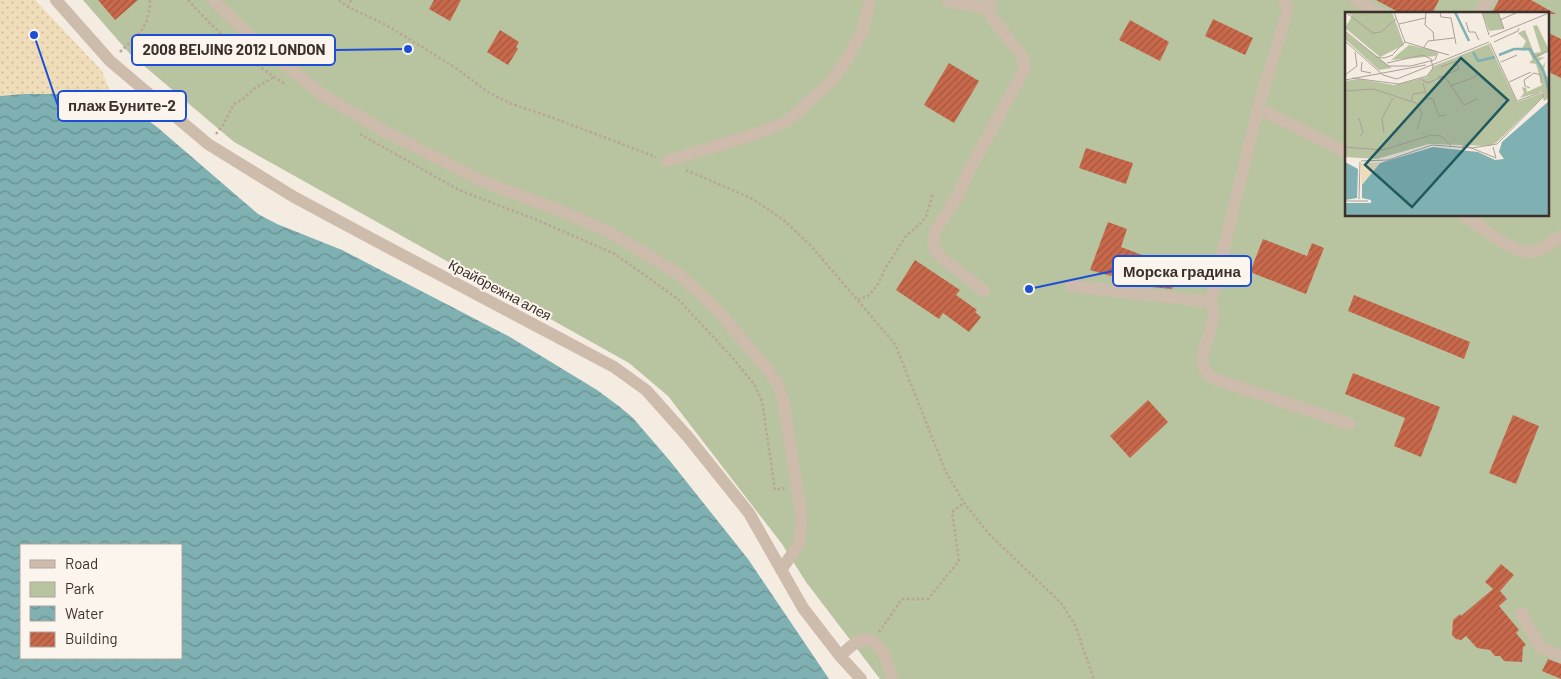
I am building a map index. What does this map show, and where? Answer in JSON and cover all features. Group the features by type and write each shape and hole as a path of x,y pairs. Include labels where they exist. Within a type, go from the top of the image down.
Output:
{"lane":[{"name":"Крайбрежна алея","path":"56,0 110,61 208,144 294,197 614,367 646,390 688,437 749,513 803,608 860,679"},
{"path":"213,0 247,33 328,98 386,132 482,182 566,213 611,233 679,274 719,312 746,342 778,383 783,399 802,519 799,544 781,570"},
{"path":"667,161 756,134 786,122 830,83 847,59 863,30 870,0"},
{"path":"1284,0 1287,6 1286,16 1258,108 1211,302 1213,318 1202,360 1203,367 1212,378 1350,424"},
{"path":"1356,0 1378,12"},
{"path":"1481,12 1488,0"},
{"path":"948,1 989,4 994,20 1023,58 1024,70 971,167 957,197 935,231 933,240 935,250 942,258 984,291"},
{"path":"1258,108 1345,152"},
{"path":"1466,216 1496,236 1505,245 1517,249 1533,252 1561,236"},
{"path":"1071,286 1211,302"},
{"path":"1521,613 1540,647 1561,656"},
{"path":"840,656 856,642 864,640 873,641 881,649 892,679"}],"path":[{"path":"110,61 141,32 149,16 150,0"},
{"path":"188,0 220,33 274,77 290,86"},
{"path":"338,0 348,7 386,25 456,68 488,92 509,103 667,161 753,199 786,222 812,247 895,344 945,470 964,503 989,534 1061,603 1074,625 1094,679"},
{"path":"348,7 351,0"},
{"path":"208,144 223,125 234,104 274,77"},
{"path":"358,133 459,190 532,218 615,254 678,299 754,384 762,401 775,490 797,486"},
{"path":"858,300 868,296 877,286 885,269 906,236 922,222 926,216 933,193"},
{"path":"873,641 902,599 928,599 959,561 952,512 964,503"}],"green space":[{"path":"83,0 1561,0 1561,679 880,679 806,582 782,544 668,396 629,363 234,142 130,54"}],"sand":[{"path":"0,0 35,0 102,71 113,100 56,95 0,96"}],"water":[{"path":"57,94 113,100 131,108 157,127 258,214 277,224 342,250 510,337 597,390 620,407 633,418 670,461 748,559 829,679 0,679 0,96"}],"building":[{"path":"98,0 138,0 115,20"},
{"path":"434,0 461,0 450,21 429,9"},
{"path":"1376,0 1439,0 1433,12 1398,12"},
{"path":"1499,0 1531,0 1556,14 1548,14 1548,12 1492,12"},
{"path":"1213,19 1253,38 1245,55 1205,36"},
{"path":"1130,20 1169,42 1160,61 1119,40"},
{"path":"500,30 519,42 516,47 518,49 508,65 487,52"},
{"path":"1548,32 1561,39 1561,78 1548,72"},
{"path":"949,63 979,81 954,123 924,105"},
{"path":"1086,148 1133,163 1126,184 1079,168"},
{"path":"1108,222 1127,229 1121,247 1179,269 1172,289 1151,287 1112,274 1111,276 1090,270"},
{"path":"1263,239 1307,256 1312,243 1324,248 1306,294 1250,272"},
{"path":"915,260 960,290 956,295 977,310 975,312 981,317 969,332 943,313 939,319 896,290"},
{"path":"1354,295 1470,342 1464,359 1348,311"},
{"path":"1353,373 1440,407 1421,457 1394,446 1405,418 1345,394"},
{"path":"1148,400 1168,422 1130,458 1110,436"},
{"path":"1513,415 1539,426 1516,484 1489,473"},
{"path":"1501,564 1514,575 1500,591 1507,599 1499,606 1519,630 1516,633 1526,645 1523,647 1522,662 1504,661 1500,656 1495,656 1490,650 1477,648 1466,636 1461,640 1456,639 1452,635 1453,620 1460,614 1461,616 1493,589 1485,582"},
{"path":"1548,659 1561,664 1561,679 1542,671"}],"place":[{"name":"плаж Буните-2","path":"34,35"},
{"name":"2008 BEIJING 2012 LONDON","path":"408,49"},
{"name":"Морска градина","path":"1029,289"}]}
